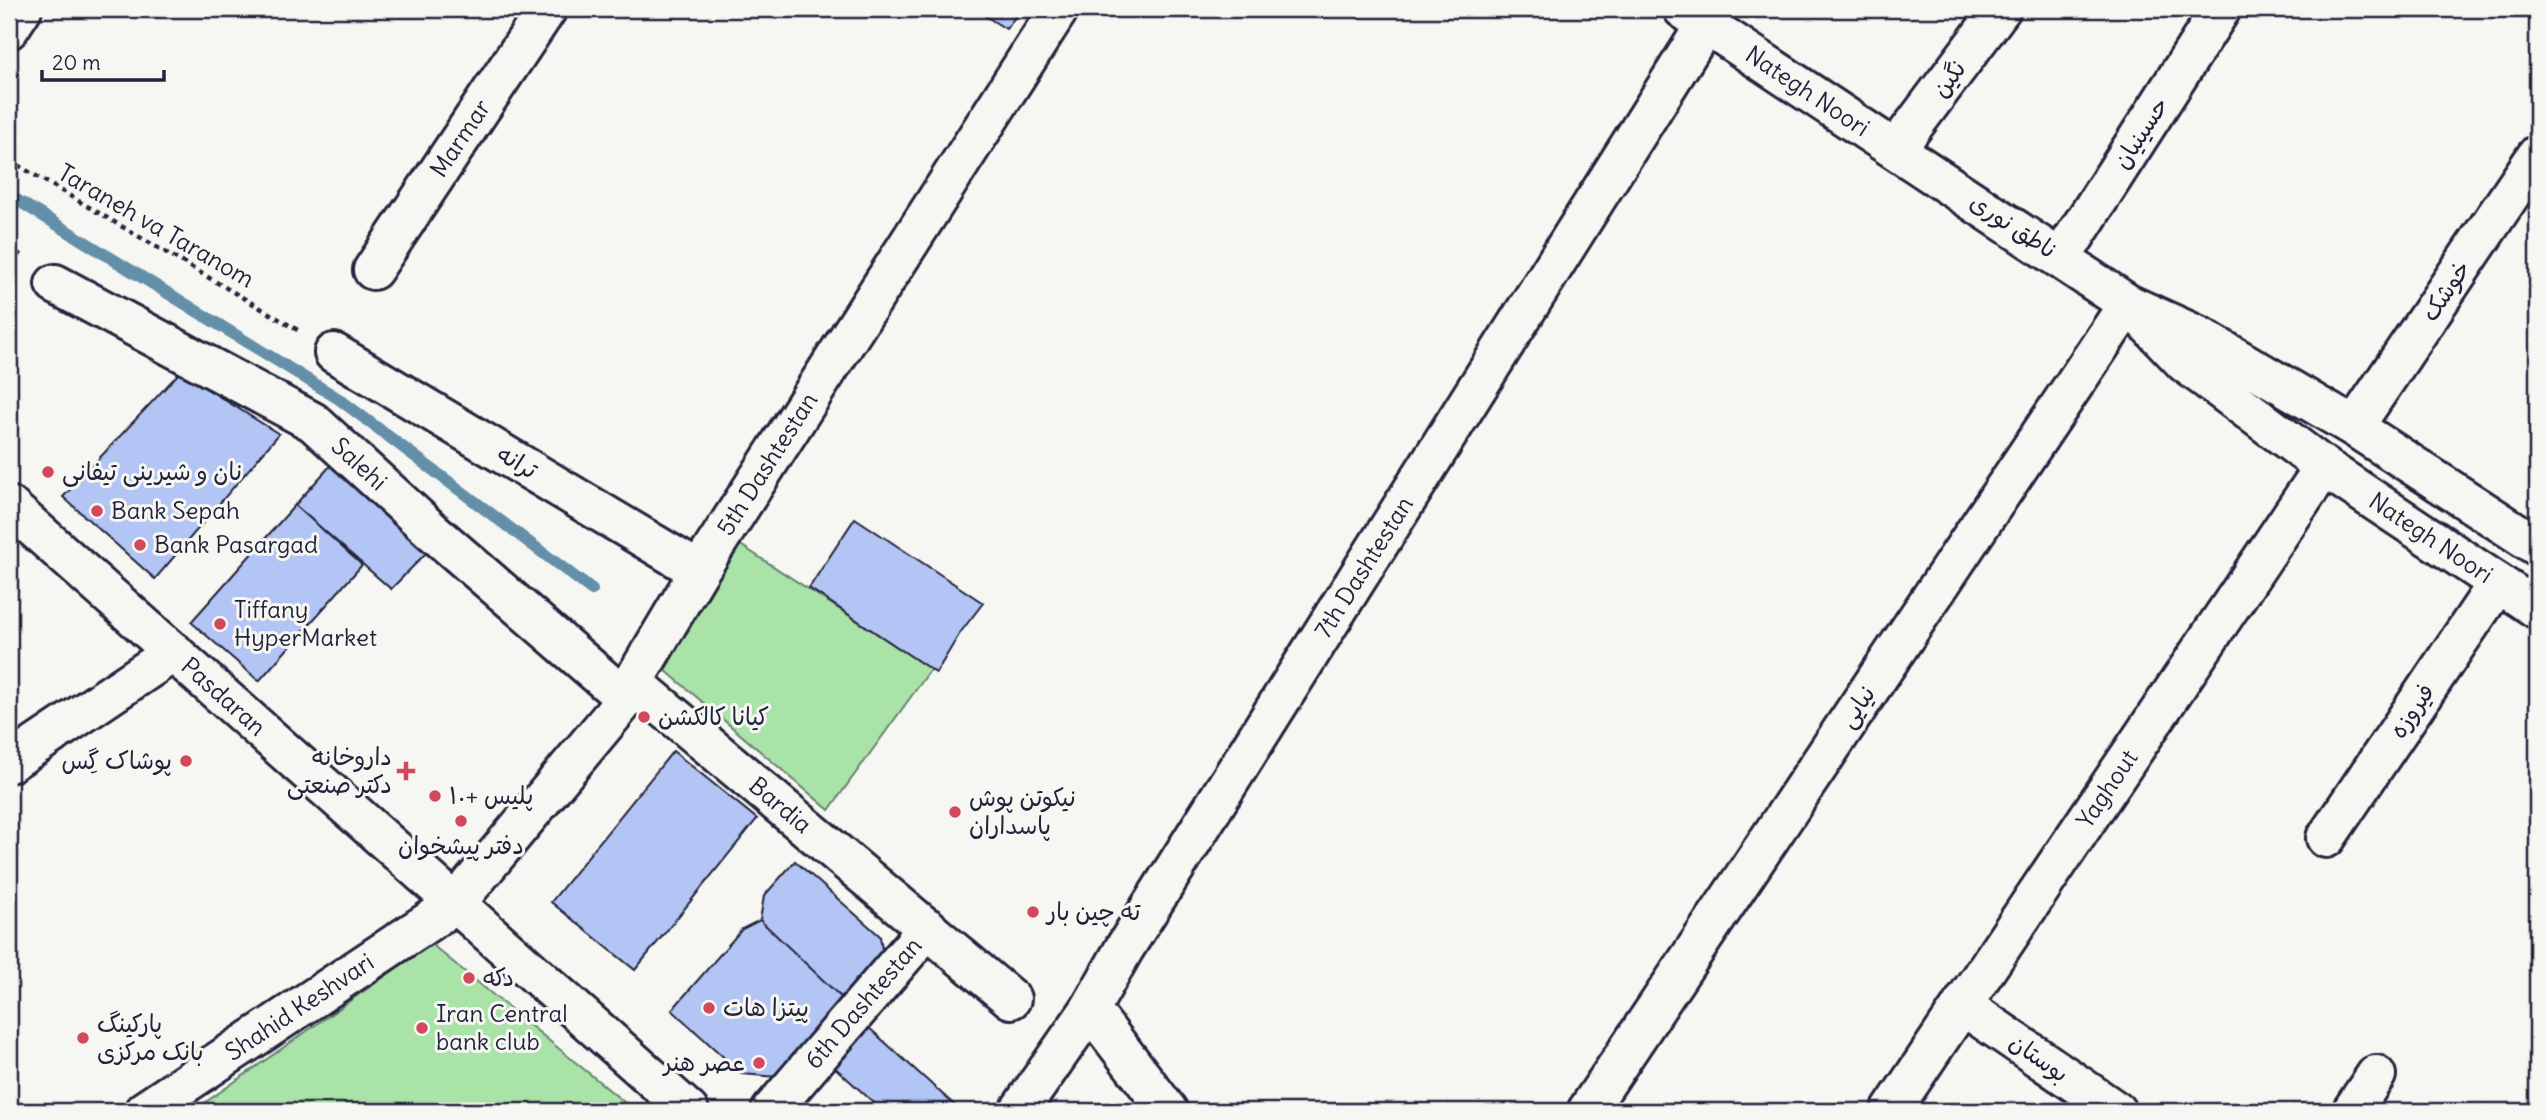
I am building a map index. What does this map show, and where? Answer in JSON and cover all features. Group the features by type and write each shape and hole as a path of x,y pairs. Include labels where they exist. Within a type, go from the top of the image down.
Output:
{"street":[{"path":"9,29 22,9"},
{"name":"Marmar","path":"373,270 547,9"},
{"name":"5th Dashtestan","path":"456,904 630,690 699,571 1059,9"},
{"name":"نگین","path":"1896,149 2000,9"},
{"name":"حسینیان","path":"2061,258 2221,9"},
{"name":"Nategh Noori","path":"1695,16 1896,149"},
{"name":"7th Dashtestan","path":"1020,1111 1090,1009 1124,949 1695,16"},
{"name":"ناطق نوری","path":"1896,149 2128,303 2199,336 2354,427"},
{"name":"خوشک","path":"2354,427 2537,155"},
{"name":"Salehi","path":"55,284 313,422 431,530 630,690"},
{"name":"ناطق نوری","path":"2128,303 2185,363 2324,467"},
{"name":"نیایی","path":"1587,1111 2128,303"},
{"name":"ترانه","path":"334,353 699,571"},
{"name":"Nategh Noori","path":"2354,427 2537,546"},
{"name":"Nategh Noori","path":"2324,467 2537,609"},
{"name":"Yaghout","path":"1891,1111 2324,467"},
{"name":"Pasdaran","path":"9,506 689,1111"},
{"name":"فیروزه","path":"2326,838 2498,583"},
{"path":"9,763 174,652"},
{"name":"Bardia","path":"630,690 928,928 1011,999"},
{"name":"Shahid Keshvari","path":"144,1111 456,904"},
{"name":"6th Dashtestan","path":"771,1111 928,928"},
{"name":"بوستان","path":"1962,1005 2116,1111"},
{"path":"1090,1009 1168,1111"},
{"path":"2352,1111 2376,1075"}],"path":[{"name":"Taraneh va Taranom","path":"9,160 285,323"}],"green space":[{"path":"739,544 931,669 829,810 665,670"},
{"name":"Iran Central bank club","path":"431,944 635,1111 193,1111"}],"building":[{"path":"974,9 1021,9 1006,29"},
{"path":"180,372 279,434 155,579 63,497"},
{"path":"331,465 428,551 391,589 295,505"},
{"path":"295,505 362,565 259,681 191,622"},
{"path":"855,518 983,603 960,633 936,673 809,588"},
{"path":"673,751 757,819 635,970 551,902"},
{"path":"795,861 880,936 883,957 844,1000 760,920 764,896"},
{"path":"760,920 844,1000 777,1077 742,1074 672,1010 742,929"},
{"path":"867,1026 961,1111 883,1111 832,1065"}],"waterway":[{"path":"9,195 339,399 592,590"}],"place":[{"name":"نان و شیرینی تیفانی","path":"48,472"},
{"name":"Bank Sepah","path":"97,511"},
{"name":"Bank Pasargad","path":"140,545"},
{"name":"Tiffany HyperMarket","path":"220,624"},
{"name":"کیانا کالکشن","path":"644,717"},
{"name":"پوشاک گِس","path":"186,761"},
{"name":"داروخانه دکتر صنعتی","path":"406,771"},
{"name":"پلیس +۱۰","path":"435,796"},
{"name":"نیکوتن پوش پاسداران","path":"955,812"},
{"name":"دفتر پیشخوان","path":"461,821"},
{"name":"ته چین بار","path":"1033,912"},
{"name":"دکه","path":"469,978"},
{"name":"پیتزا هات","path":"709,1008"},
{"name":"Iran Central bank club","path":"422,1028"},
{"name":"پارکینگ بانک مرکزی","path":"83,1038"},
{"name":"عصر هنر","path":"759,1063"}]}
